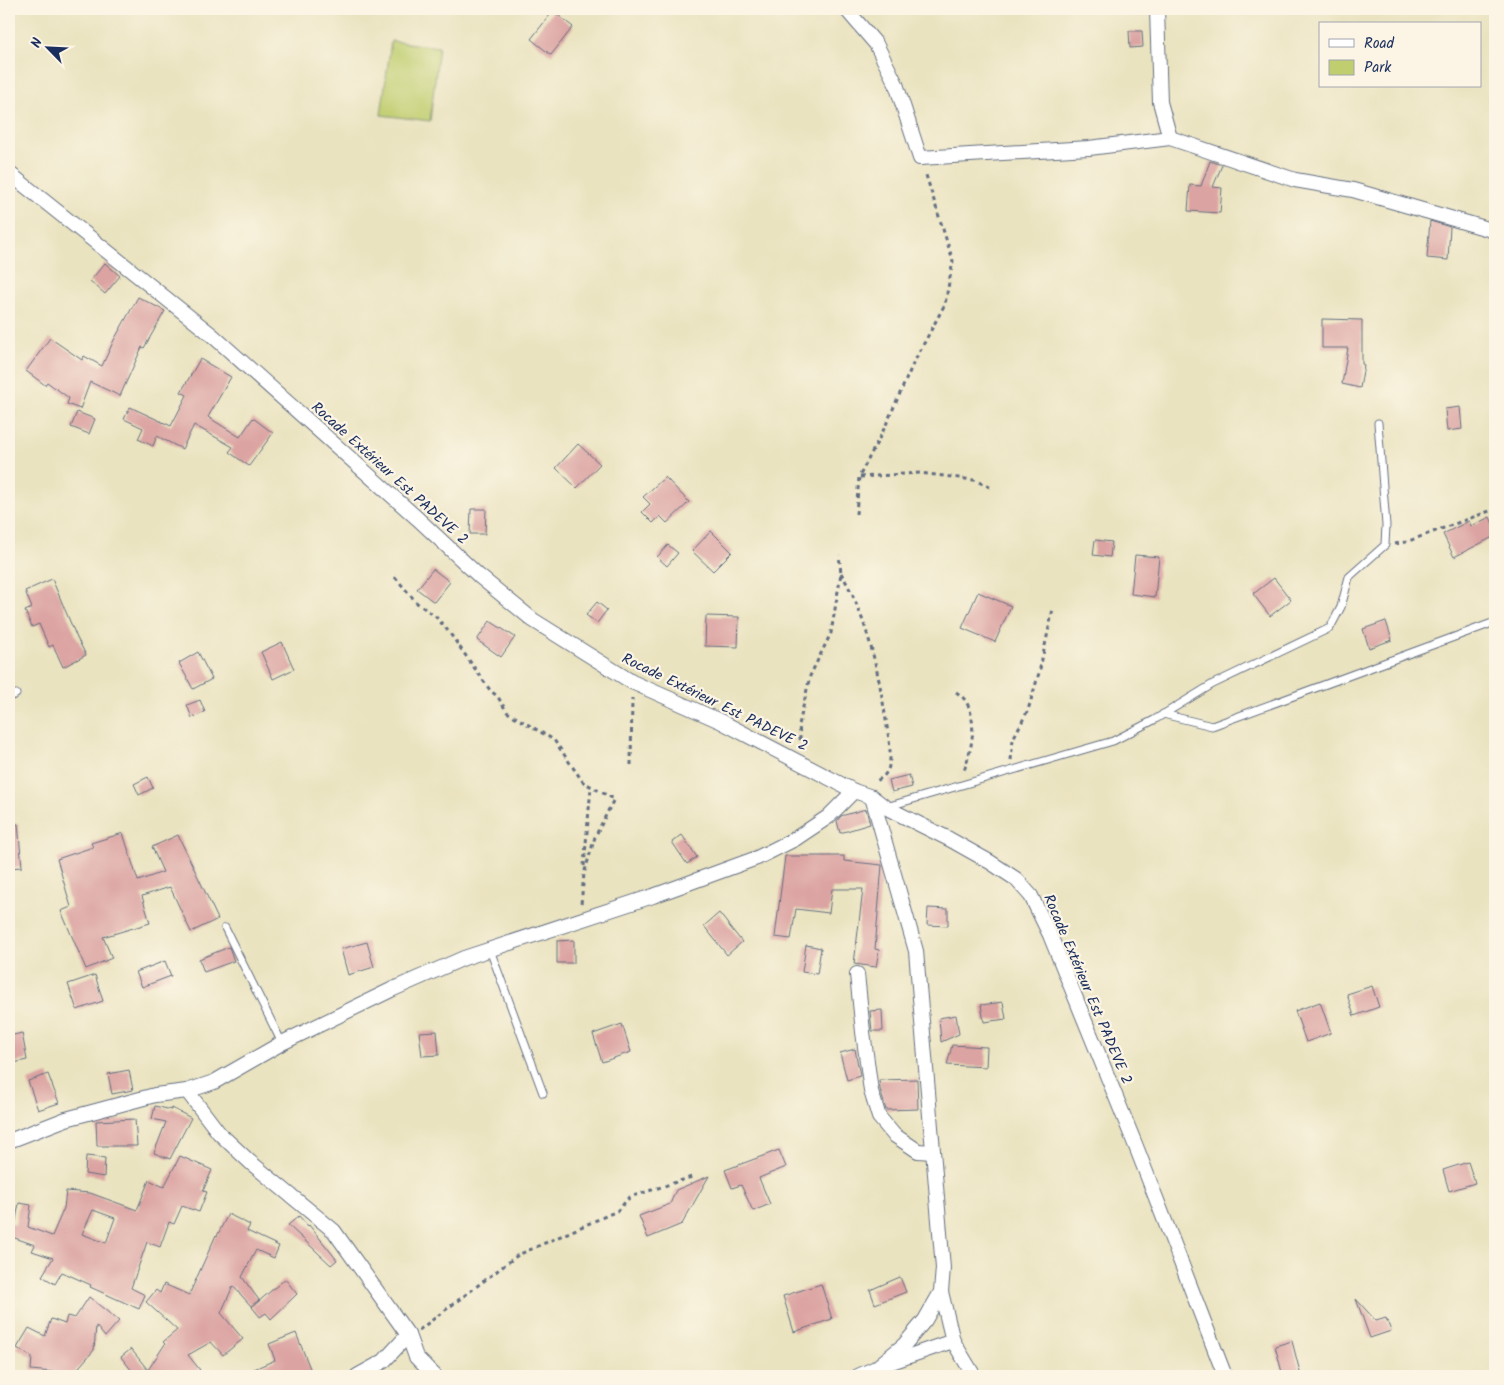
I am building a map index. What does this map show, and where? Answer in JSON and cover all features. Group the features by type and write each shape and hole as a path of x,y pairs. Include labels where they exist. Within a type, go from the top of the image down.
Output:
{"street":[{"path":"846,9 876,44 896,84 920,158 1089,148 1170,138 1295,180 1353,190 1495,231"},
{"path":"1157,10 1160,102 1170,138"},
{"name":"Rocade Extérieur Est PADEVE 2","path":"9,173 212,335 479,576 533,620 632,682 720,721 854,791 872,797 885,807 990,862 1016,878 1031,896 1050,935 1134,1140 1225,1376"},
{"path":"9,1141 66,1119 156,1095 187,1091 214,1082 282,1043 464,958 653,896 757,858 795,839 828,817 854,791"},
{"path":"872,797 916,951 943,1268 941,1292 953,1341 974,1376"},
{"path":"856,974 871,1091 879,1117 894,1135 918,1151 933,1152"},
{"path":"187,1091 219,1133 250,1162 334,1231 408,1336 416,1357 435,1376"},
{"path":"876,1368 904,1345 925,1320 941,1292"},
{"path":"357,1376 384,1361 408,1336"},
{"path":"858,1376 953,1341"}],"lane":[{"path":"885,807 1113,741 1213,684 1330,628 1341,607 1349,577 1385,545 1386,525 1378,423"},
{"path":"1163,714 1212,726 1495,622"},
{"path":"225,928 282,1043"},
{"path":"490,950 543,1093"}],"path":[{"path":"856,514 859,477 885,427 913,364 945,304 953,261 920,158"},
{"path":"859,477 920,473 974,480 992,488"},
{"path":"1406,542 1495,509"},
{"path":"802,764 799,725 810,676 831,633 841,573 839,555"},
{"path":"841,573 851,591 866,630 878,674 889,741 889,766 882,778 854,791"},
{"path":"395,577 417,603 436,617 449,632 490,690 498,696 507,712 554,740 584,782 614,800 595,837 584,874"},
{"path":"1010,771 1013,739 1028,710 1039,673 1053,609"},
{"path":"631,764 632,682"},
{"path":"956,692 965,700 972,717 972,739 959,786"},
{"path":"579,920 591,787"},
{"path":"408,1336 518,1255 617,1211 630,1197 695,1176"}],"green space":[{"path":"391,41 439,47 430,121 381,115"}],"building":[{"path":"553,11 573,27 551,55 531,39"},
{"path":"1129,31 1142,31 1143,47 1130,48"},
{"path":"1210,161 1222,165 1213,187 1222,188 1220,213 1188,211 1190,185 1201,186"},
{"path":"1430,221 1450,227 1448,260 1427,258"},
{"path":"105,263 120,276 105,294 90,281"},
{"path":"138,297 165,311 144,348 142,347 120,396 90,382 80,409 67,404 69,398 47,382 45,385 26,371 50,338 82,360 84,356 102,366"},
{"path":"1322,319 1362,320 1362,364 1364,365 1360,388 1342,384 1348,348 1322,348"},
{"path":"200,359 231,377 208,417 240,437 253,418 273,433 249,466 229,452 233,447 194,425 182,449 157,436 153,446 138,439 143,428 124,419 130,407 171,426 187,395 181,392"},
{"path":"1460,407 1462,429 1447,431 1445,409"},
{"path":"77,412 95,419 89,434 71,427"},
{"path":"578,444 600,464 577,488 556,468"},
{"path":"665,477 689,502 667,523 660,516 653,523 642,512 650,504 643,497"},
{"path":"471,509 486,509 485,534 470,534"},
{"path":"1490,517 1495,528 1495,536 1454,557 1443,534 1469,521 1471,526"},
{"path":"711,531 732,552 713,571 692,551"},
{"path":"1095,540 1112,542 1110,557 1093,555"},
{"path":"668,545 678,553 667,566 657,557"},
{"path":"1135,555 1159,557 1155,597 1131,594"},
{"path":"433,569 450,582 434,602 417,589"},
{"path":"1274,578 1291,600 1270,616 1253,594"},
{"path":"52,579 86,655 63,667 53,645 49,647 39,624 32,627 25,611 32,608 25,591"},
{"path":"978,592 1011,606 995,642 962,628"},
{"path":"597,602 607,610 597,623 586,615"},
{"path":"706,616 739,617 738,647 705,646"},
{"path":"490,621 515,637 501,657 477,640"},
{"path":"1386,621 1392,640 1369,648 1363,629"},
{"path":"282,642 294,669 273,679 261,652"},
{"path":"198,652 212,679 193,689 179,663"},
{"path":"200,700 205,712 192,718 187,705"},
{"path":"909,775 912,787 892,792 889,780"},
{"path":"148,777 153,788 139,795 134,784"},
{"path":"866,809 870,824 840,833 837,821 841,816"},
{"path":"9,824 18,824 22,867 9,868"},
{"path":"123,833 138,881 163,872 152,847 178,835 218,919 191,932 170,887 142,896 150,923 103,937 112,958 86,969 61,911 71,907 57,859 93,847 91,843"},
{"path":"682,835 697,857 687,864 672,842"},
{"path":"785,856 844,856 844,861 882,865 875,949 879,950 876,967 854,964 863,889 832,889 829,913 796,909 791,939 775,937"},
{"path":"928,908 948,909 948,926 927,925"},
{"path":"719,913 742,942 727,955 704,926"},
{"path":"574,940 574,963 557,963 557,941"},
{"path":"367,942 374,967 348,975 341,949"},
{"path":"806,945 821,948 817,974 802,972"},
{"path":"229,947 234,961 204,972 199,959"},
{"path":"165,961 171,976 142,987 136,972"},
{"path":"95,975 103,1001 77,1010 68,984"},
{"path":"1372,986 1379,1007 1354,1016 1347,994"},
{"path":"1003,1002 1006,1019 984,1022 981,1005"},
{"path":"1320,1002 1331,1033 1306,1042 1295,1011"},
{"path":"882,1010 883,1031 872,1031 870,1011"},
{"path":"956,1015 959,1034 941,1042 939,1018"},
{"path":"622,1024 631,1052 602,1062 593,1034"},
{"path":"437,1031 439,1055 422,1056 419,1032"},
{"path":"22,1033 27,1060 9,1064 9,1036"},
{"path":"952,1045 987,1047 986,1067 947,1065"},
{"path":"855,1049 860,1076 847,1080 840,1053"},
{"path":"129,1070 133,1090 112,1094 108,1074"},
{"path":"48,1074 59,1103 38,1110 28,1081"},
{"path":"917,1079 918,1109 886,1110 879,1080"},
{"path":"155,1106 171,1110 172,1108 191,1118 170,1159 154,1153 166,1122 152,1119"},
{"path":"135,1119 137,1146 97,1146 96,1121"},
{"path":"779,1150 786,1167 759,1178 770,1204 753,1211 741,1185 732,1188 725,1170"},
{"path":"86,1156 105,1158 104,1177 85,1174"},
{"path":"180,1156 212,1170 203,1191 207,1192 199,1212 182,1206 174,1224 169,1222 160,1247 147,1242 131,1288 145,1295 139,1309 62,1272 55,1284 42,1276 53,1258 32,1251 35,1245 9,1236 9,1222 15,1225 19,1203 31,1205 28,1227 52,1236 64,1208 66,1191 90,1193 137,1210 149,1180 164,1187","holes":["93,1210 115,1218 106,1243 82,1234"]},
{"path":"1468,1162 1475,1183 1449,1191 1443,1170"},
{"path":"709,1176 682,1224 648,1238 639,1216 670,1204 676,1190"},
{"path":"228,1214 250,1225 247,1231 279,1246 274,1258 256,1250 242,1277 259,1300 251,1306 233,1286 221,1313 243,1339 223,1355 211,1342 188,1355 200,1370 192,1376 136,1376 121,1357 131,1349 148,1370 165,1344 163,1342 177,1330 146,1302 156,1290 160,1293 164,1284 189,1295 216,1235"},
{"path":"299,1216 309,1225 337,1260 331,1265 288,1225"},
{"path":"900,1277 906,1292 875,1304 870,1290"},
{"path":"285,1279 297,1294 271,1319 266,1313 260,1317 252,1307"},
{"path":"821,1284 832,1319 794,1332 783,1296"},
{"path":"89,1297 119,1321 105,1337 96,1326 94,1350 73,1374 31,1370 32,1357 17,1348 29,1328 45,1336 51,1319 65,1324 67,1316 75,1318"},
{"path":"1356,1299 1376,1321 1386,1318 1391,1331 1370,1338"},
{"path":"296,1333 313,1376 238,1376 275,1360 269,1344"},
{"path":"1292,1341 1301,1376 1283,1376 1275,1346"}]}
